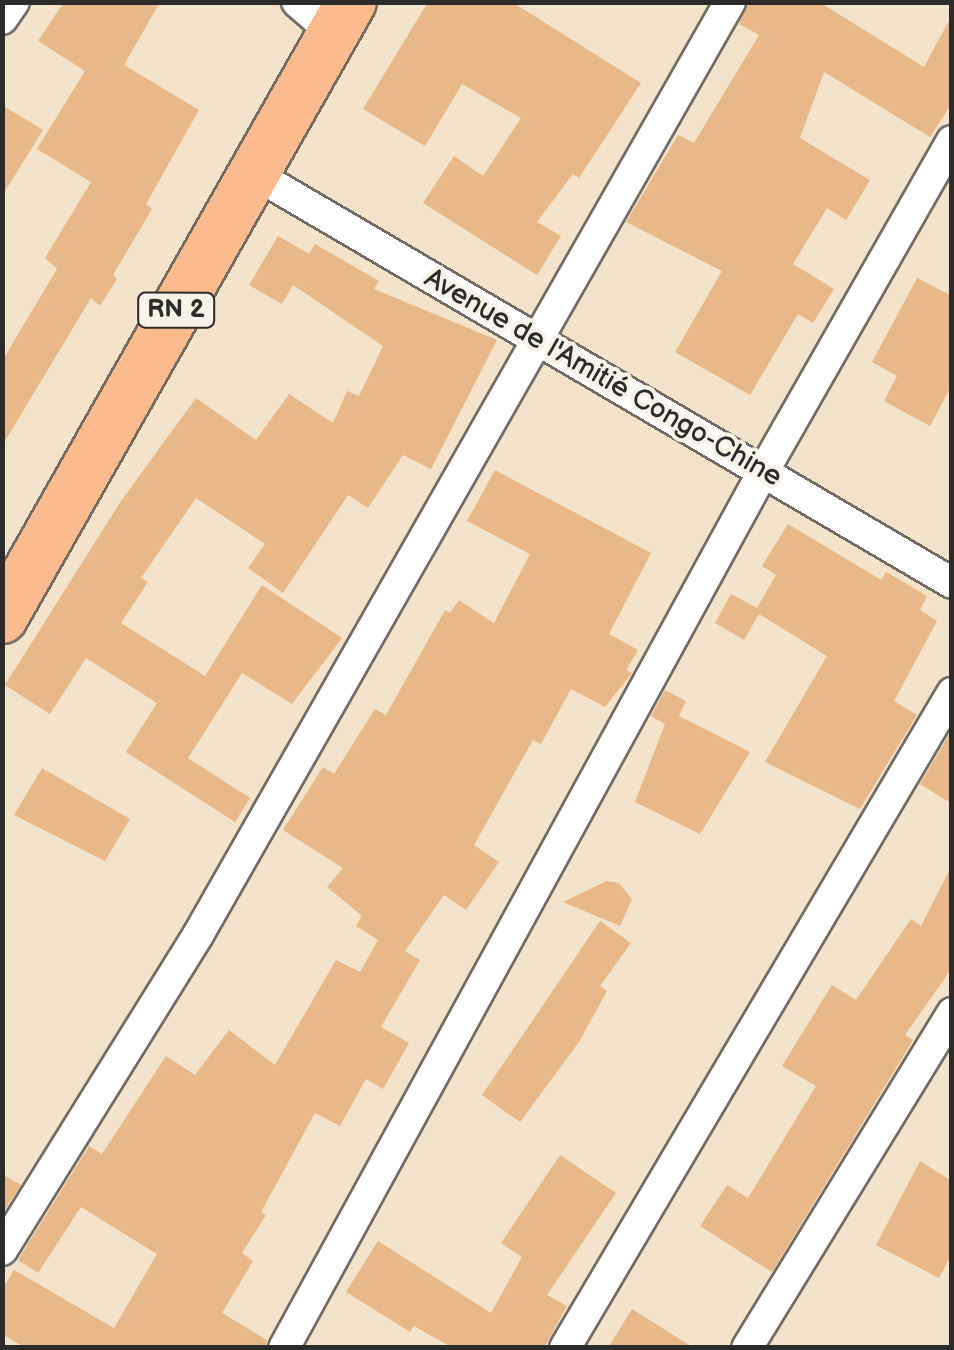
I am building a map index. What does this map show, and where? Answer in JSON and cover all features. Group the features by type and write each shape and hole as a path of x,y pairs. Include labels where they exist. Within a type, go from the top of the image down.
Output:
{"highway":[{"name":"RN 2","path":"2,618 254,173 327,13"}],"street":[{"path":"2,20 14,2"},
{"path":"2,1250 198,935 730,2"},
{"path":"284,1348 763,472 952,141"},
{"name":"Avenue de l'Amitié Congo-Chine","path":"254,173 952,583"},
{"path":"565,1348 952,692"},
{"path":"747,1348 952,1014"}],"building":[{"path":"64,2 160,2 124,65 199,110 146,204 152,209 113,275 117,279 100,306 91,298 2,446 2,361 57,269 45,258 91,182 37,149 85,71 38,41"},
{"path":"428,2 512,2 641,83 579,178 573,174 537,222 561,236 537,275 423,203 454,156 483,176 521,118 462,84 425,146 363,109"},
{"path":"749,2 819,2 924,67 952,15 952,103 930,137 824,72 800,138 870,180 846,220 827,208 793,264 834,289 813,323 798,314 750,395 675,352 722,271 626,222 678,135 694,143 759,35 739,24"},
{"path":"2,105 43,130 2,196"},
{"path":"278,236 309,254 315,244 379,281 374,289 497,340 431,469 403,455 368,508 348,495 283,593 248,568 265,544 196,498 141,578 148,582 121,623 205,676 262,585 342,638 292,704 242,673 188,758 250,798 235,822 126,752 157,703 86,658 50,714 5,685 121,501 196,398 256,440 289,394 333,423 347,391 359,396 383,346 293,285 282,304 249,285"},
{"path":"917,278 952,296 952,385 930,426 884,401 897,376 872,362"},
{"path":"495,470 651,553 609,634 638,650 626,670 632,673 605,707 571,689 541,744 533,740 474,845 499,862 466,910 444,895 405,951 420,960 381,1027 409,1043 383,1089 366,1079 340,1126 315,1113 261,1212 266,1215 242,1253 253,1261 222,1313 267,1340 265,1348 26,1348 2,1334 2,1290 14,1270 114,1328 157,1254 81,1207 38,1273 18,1260 89,1146 102,1154 166,1056 195,1075 229,1030 275,1065 336,960 360,972 378,940 356,926 362,916 327,887 343,868 283,830 323,767 334,774 375,709 386,715 445,610 450,613 459,600 494,623 530,554 467,521"},
{"path":"788,524 881,580 886,572 927,596 920,610 937,621 894,701 917,715 860,809 765,762 827,656 759,614 744,640 715,623 731,594 757,608 776,575 762,566"},
{"path":"665,690 686,701 679,716 750,752 700,834 635,802 665,724 651,716"},
{"path":"949,735 952,736 952,804 920,784"},
{"path":"42,768 130,819 105,861 14,815"},
{"path":"952,865 952,968 905,1035 913,1040 772,1272 700,1226 727,1185 748,1198 816,1086 782,1066 832,985 856,1000 911,919 921,926"},
{"path":"607,881 619,883 632,899 620,926 563,902"},
{"path":"600,921 631,943 600,986 607,991 579,1042 520,1122 482,1095"},
{"path":"560,1155 616,1193 547,1295 567,1306 544,1348 453,1348 414,1326 410,1332 346,1292 378,1241 491,1313 522,1257 501,1243"},
{"path":"920,1161 952,1181 952,1254 939,1278 876,1245"},
{"path":"2,1174 21,1185 2,1214"},
{"path":"632,1309 694,1348 608,1348"}]}
